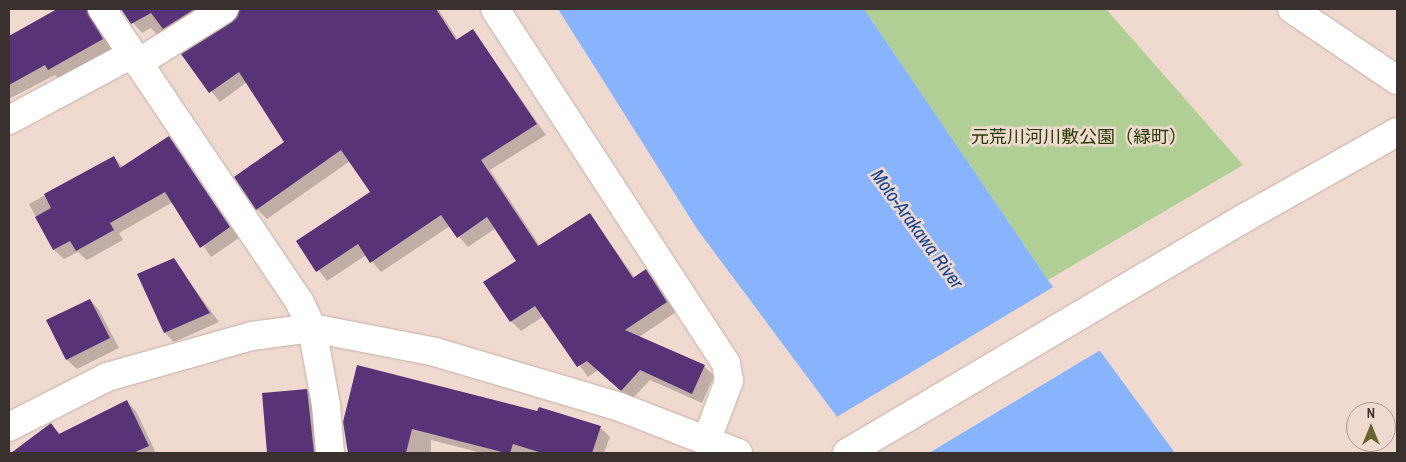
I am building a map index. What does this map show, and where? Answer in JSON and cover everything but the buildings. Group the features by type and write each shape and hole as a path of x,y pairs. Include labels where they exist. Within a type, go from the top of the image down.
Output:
{"street":[{"path":"102,9 300,303 312,328 326,405 330,453"},
{"path":"9,120 135,58 224,9"},
{"path":"495,9 726,363 729,381 707,439"},
{"path":"1297,13 1397,80"},
{"path":"847,453 1248,216 1397,132"},
{"path":"9,427 107,377 252,336 312,328 349,333 444,355 620,407 707,439 738,453"}],"green space":[{"name":"元荒川河川敷公園（緑町）","path":"864,9 1106,9 1243,165 1048,280"}],"water":[{"name":"Moto-Arakawa River","path":"558,9 864,9 1048,280 1175,453 864,453 697,229"}],"pier":[{"path":"1055,286 1102,349 929,453 861,453 835,418"}]}
